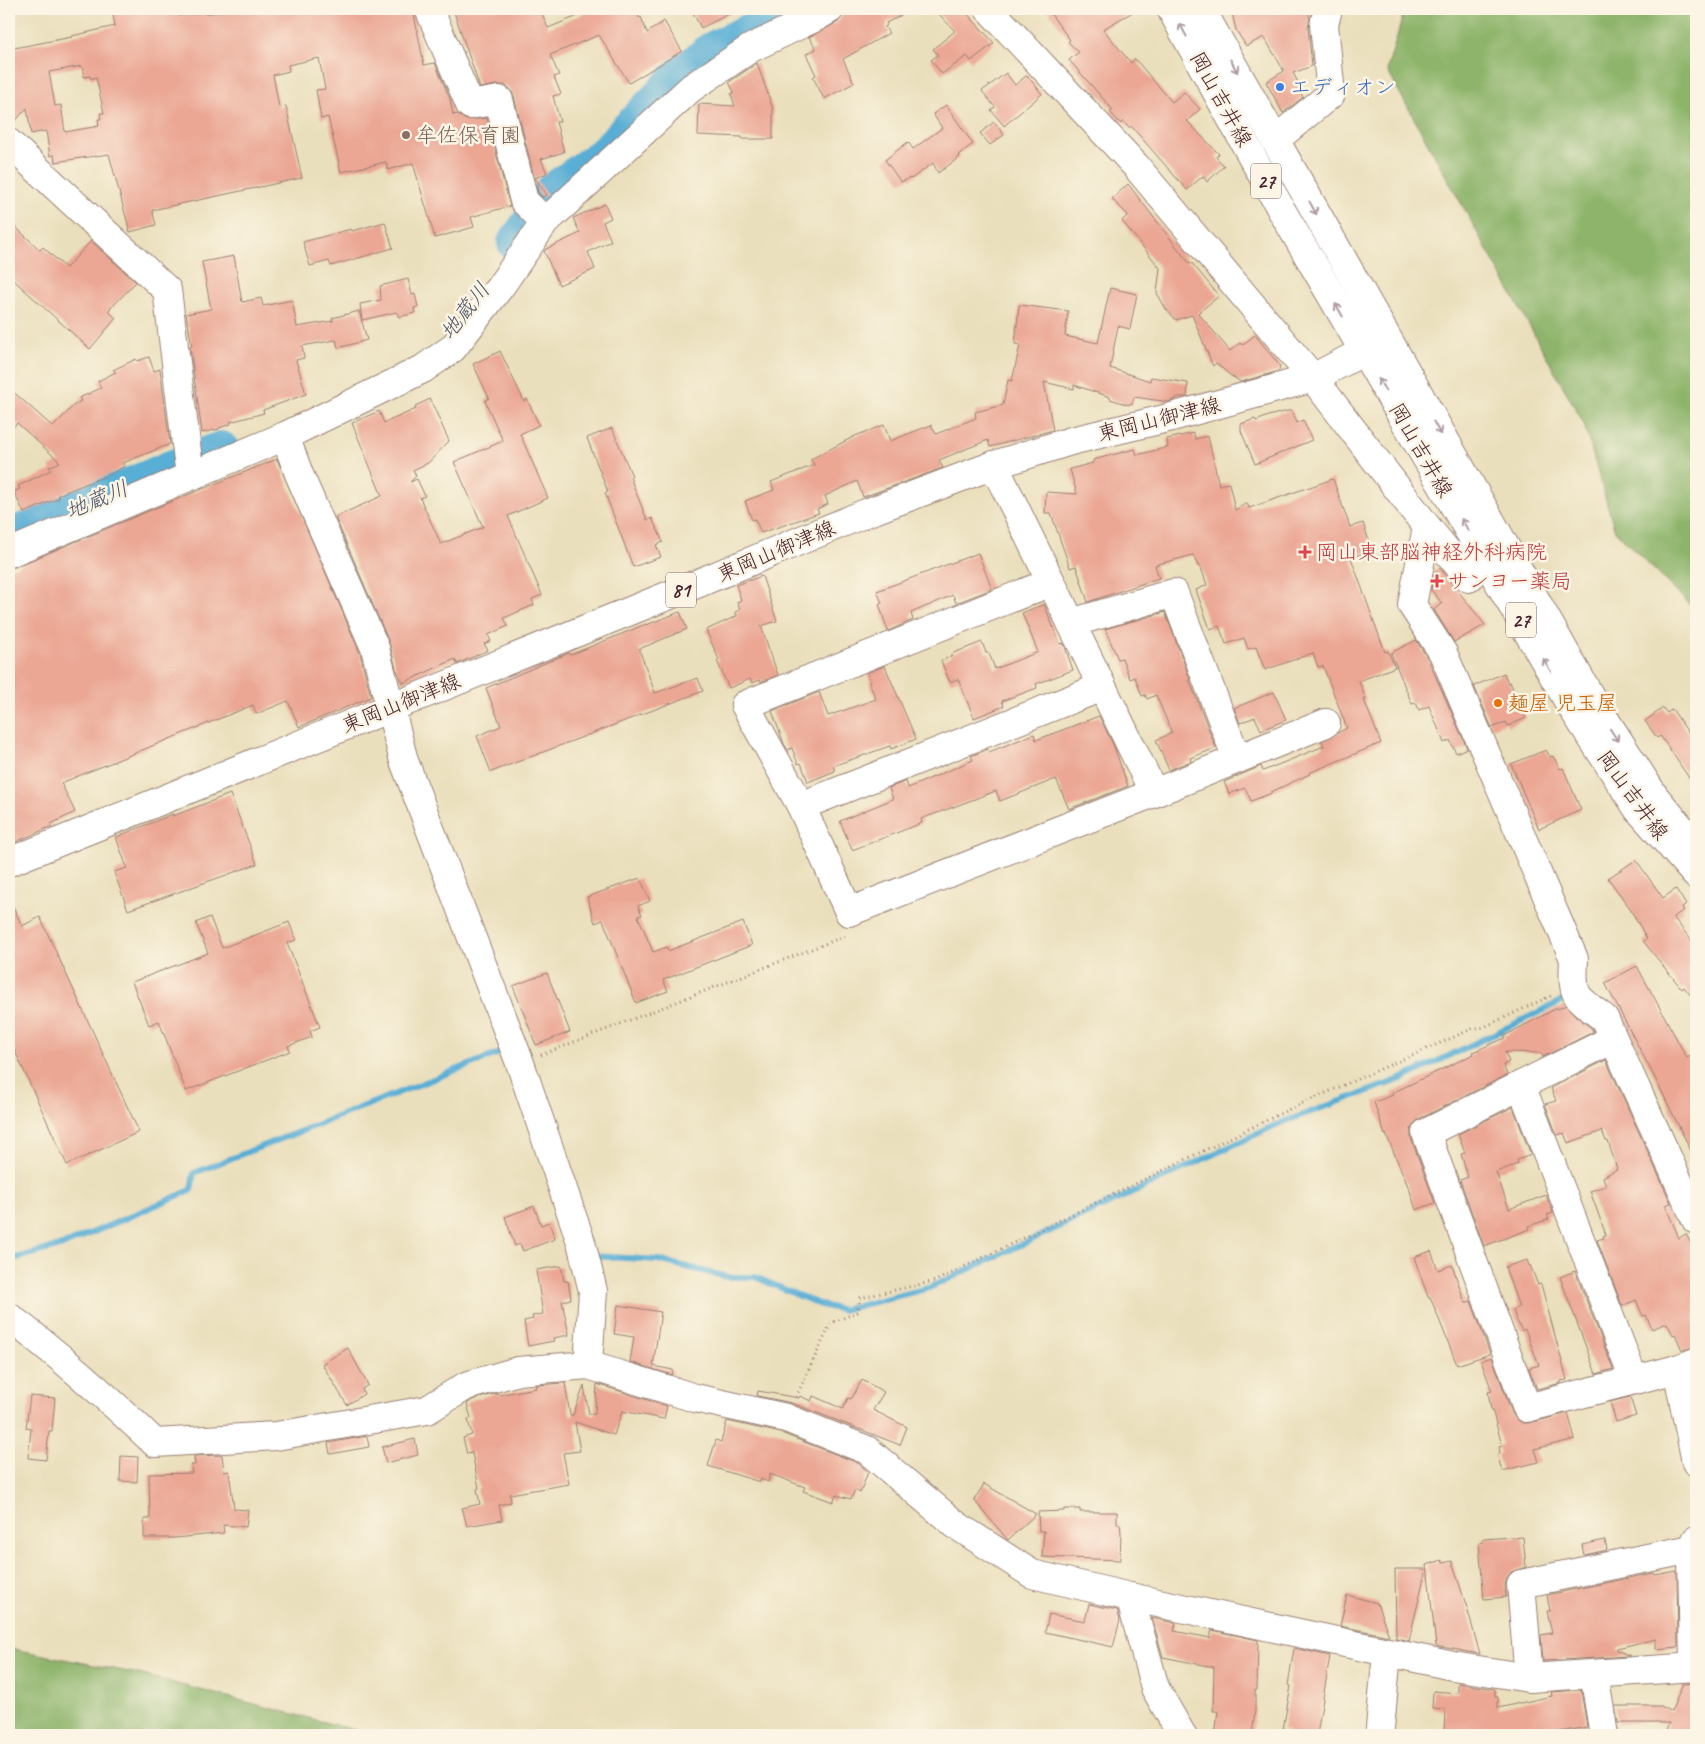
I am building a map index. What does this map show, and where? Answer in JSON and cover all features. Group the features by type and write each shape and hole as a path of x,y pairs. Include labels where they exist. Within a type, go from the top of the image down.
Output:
{"street":[{"path":"429,9 470,105 499,100 524,201 545,222"},
{"path":"9,553 285,436 423,369 453,348 500,287 545,222 691,88 752,48 830,9"},
{"path":"989,9 1135,165 1313,378 1469,578"},
{"name":"岡山吉井線","path":"1171,9 1282,211 1571,706 1638,809 1696,875"},
{"name":"岡山吉井線","path":"1201,9 1591,698 1655,797 1696,846"},
{"path":"1275,140 1331,94 1324,25 1328,9"},
{"path":"9,143 167,290 190,476"},
{"name":"東岡山御津線","path":"9,862 682,590 866,513 994,465 1071,441 1168,418 1313,378 1388,339"},
{"path":"285,436 299,474 375,648 404,761 520,1063 581,1242 593,1291 588,1365"},
{"path":"994,465 1154,792"},
{"path":"1428,527 1412,605 1443,653 1574,959 1573,986 1580,1000 1604,1018 1613,1039 1690,1186 1696,1220"},
{"path":"1051,582 744,705 801,806 849,912 1326,723"},
{"path":"1071,623 1174,593 1237,759"},
{"path":"801,806 1102,686"},
{"path":"1613,1039 1426,1133 1526,1408 1686,1365 1696,1462"},
{"path":"1521,1085 1634,1380"},
{"path":"9,1317 48,1346 102,1392 155,1443 276,1436 427,1410 466,1386 518,1371 588,1365 695,1398 786,1418 867,1450 956,1524 1032,1574 1130,1597 1453,1666 1529,1678 1695,1667 1692,1558 1696,1545 1521,1584 1529,1678"},
{"path":"1130,1597 1155,1688 1182,1735"},
{"path":"1380,1728 1388,1652"},
{"path":"1594,1674 1604,1735"}],"path":[{"path":"520,1063 850,934 849,912"},
{"path":"786,1418 831,1323 858,1312 860,1298 935,1281 1296,1106 1472,1029 1484,1027 1573,986"}],"green space":[{"path":"1405,9 1696,9 1696,611 1615,531 1584,424 1387,70"},
{"path":"9,1648 139,1674 374,1735 9,1735"}],"building":[{"path":"112,9 178,9 179,16 232,9 413,9 424,65 435,63 450,99 453,115 457,114 466,120 487,118 510,206 471,217 474,227 435,238 413,163 388,170 386,162 341,172 328,117 321,119 316,90 325,89 319,58 288,65 289,71 273,75 279,107 286,106 302,178 152,210 156,225 130,232 109,154 55,162 54,155 50,156 46,131 31,134 27,108 9,128 9,49 72,37 115,26","holes":["82,66 84,77 90,76 91,79 96,77 104,113 100,113 101,119 98,119 99,126 65,132 61,105 55,106 49,72"]},
{"path":"453,9 540,9 548,28 595,9 636,9 647,33 664,21 682,51 629,83 599,35 550,55 559,75 554,77 561,94 553,96 560,122 556,122 564,152 541,159 547,173 535,178 547,195 542,197 538,193 514,96 510,89 504,85 480,88"},
{"path":"691,9 739,9 701,28"},
{"path":"852,9 913,9 886,23 885,27 889,33 843,59 854,83 824,99 813,77 816,75 806,54 816,49 809,37 838,22 844,13"},
{"path":"934,9 963,9 994,43 971,61 967,56 942,74 931,60 938,55 933,49 955,31"},
{"path":"1047,9 1138,9 1103,29 1131,63 1135,59 1172,102 1184,92 1200,109 1187,121 1219,154 1216,157 1224,166 1207,182 1203,176 1187,190 1131,126 1129,128 1123,121 1121,124 1110,112 1113,110 1069,60 1079,52 1068,42 1070,40"},
{"path":"1231,9 1307,9 1310,18 1308,27 1312,66 1293,73 1298,82 1295,84 1303,97 1283,113 1266,82 1284,71 1264,37 1246,46 1236,30"},
{"path":"757,63 773,109 773,139 742,139 742,137 698,135 699,104 735,106 731,94 734,92 729,82"},
{"path":"1006,73 1015,85 1027,75 1042,94 1004,126 991,110 995,107 982,91"},
{"path":"946,105 973,144 958,155 960,157 938,173 933,163 911,179 901,182 885,160 908,142 913,149 942,128 933,114"},
{"path":"994,122 1004,135 990,145 980,133"},
{"path":"1128,184 1189,263 1191,262 1219,296 1198,313 1230,351 1255,335 1280,366 1279,371 1241,382 1216,363 1213,366 1192,315 1176,320 1166,309 1157,293 1160,268 1122,221 1128,215 1112,199"},
{"path":"605,204 611,218 603,222 611,241 588,252 595,269 559,285 544,251 580,233 573,218"},
{"path":"9,221 40,250 43,247 66,268 91,241 136,282 108,311 116,318 90,349 9,276"},
{"path":"385,222 393,248 331,266 329,261 310,266 303,242"},
{"path":"234,256 242,302 261,298 263,306 292,300 297,327 333,321 332,318 359,311 367,340 338,348 336,340 302,346 304,358 296,360 306,394 263,410 264,413 230,422 231,424 219,429 202,433 190,347 192,346 186,314 211,309 202,262"},
{"path":"408,279 412,295 415,294 418,307 414,308 415,313 399,317 397,312 362,320 360,304 381,300 380,286"},
{"path":"1110,288 1137,294 1130,329 1118,326 1110,368 1150,381 1151,377 1188,383 1187,397 1178,397 1169,402 1134,397 1132,404 1130,403 1129,405 1074,385 1074,389 1044,382 1053,430 990,447 988,440 939,460 943,468 863,497 857,481 825,496 828,504 817,509 819,513 761,533 755,519 752,520 745,501 774,490 771,482 814,465 811,459 855,436 884,425 890,441 931,425 936,434 976,418 975,412 1003,405 1008,380 1012,381 1020,345 1015,344 1019,305 1068,311 1065,336 1098,343"},
{"path":"500,351 524,401 527,399 539,425 520,434 548,498 508,516 542,595 532,599 534,605 504,618 508,626 488,635 491,641 484,644 488,650 457,664 455,659 403,683 396,669 389,642 335,517 382,496 352,423 379,411 384,423 416,409 415,406 430,399 449,441 428,463 413,470 416,476 410,482 417,479 425,496 420,498 441,544 483,527 454,462 503,441 485,401 489,398 473,364"},
{"path":"149,357 154,371 160,369 170,444 123,463 125,466 108,475 58,495 59,498 24,513 14,492 20,489 18,486 51,470 49,467 60,462 17,423 9,432 9,388 53,427 74,405 81,401 79,398 101,388 98,381 116,372 113,370 136,359 137,361"},
{"path":"1292,410 1297,423 1303,420 1312,440 1255,464 1241,431 1241,424"},
{"path":"612,428 632,476 630,477 647,520 652,518 663,542 656,545 661,557 633,567 605,493 608,492 587,438"},
{"path":"1194,433 1195,439 1208,436 1219,485 1229,483 1235,510 1247,503 1249,508 1333,479 1350,527 1363,523 1372,550 1351,558 1385,652 1388,651 1395,667 1359,681 1366,700 1364,700 1381,743 1309,773 1272,793 1251,801 1245,788 1229,794 1224,782 1261,766 1263,771 1324,746 1322,741 1347,728 1323,666 1318,667 1313,653 1265,670 1256,647 1248,649 1244,638 1226,644 1219,626 1210,629 1196,590 1207,585 1200,565 1198,566 1193,555 1155,565 1159,578 1088,602 1076,566 1070,568 1051,513 1045,513 1046,492 1077,494 1070,469 1093,463 1093,460 1135,449 1137,455 1168,447 1167,439"},
{"path":"277,459 360,653 371,697 299,727 288,701 256,714 253,705 61,783 75,812 51,824 52,826 9,845 9,568"},
{"path":"978,553 992,589 956,603 953,595 911,613 913,620 888,631 879,604 882,603 877,591"},
{"path":"1440,568 1485,625 1454,642 1434,610 1442,603 1431,590 1434,572"},
{"path":"762,576 777,621 761,626 778,675 761,682 760,680 752,683 750,679 729,688 706,630 737,616 735,612 740,610 737,602 741,600 736,585"},
{"path":"1044,604 1060,644 1064,644 1073,670 1036,684 1037,688 1002,701 1004,706 974,718 958,679 950,682 941,661 952,656 951,654 982,642 986,653 989,653 995,669 1038,652 1022,613"},
{"path":"680,612 687,629 639,649 655,693 698,678 703,691 491,772 477,736 501,726 486,688 569,653 570,655"},
{"path":"1165,612 1216,748 1190,758 1191,761 1169,770 1156,740 1172,733 1156,695 1147,699 1145,695 1142,696 1135,677 1130,679 1122,658 1118,659 1105,629"},
{"path":"1416,640 1428,659 1467,748 1456,753 1450,740 1444,743 1429,706 1419,710 1416,703 1412,704 1391,653"},
{"path":"885,666 916,739 891,749 890,746 833,766 835,771 808,782 801,763 798,764 792,748 788,750 784,744 772,711 819,692 828,716 876,699 867,673"},
{"name":"麺屋 児玉屋","path":"1504,673 1526,718 1508,726 1506,722 1492,728 1474,686"},
{"path":"1274,692 1286,720 1261,730 1255,717 1240,723 1234,708"},
{"path":"1663,708 1667,713 1672,709 1696,744 1696,788 1664,741 1660,736 1657,738 1645,721"},
{"path":"1099,716 1113,744 1128,786 1069,809 1056,779 1000,801 996,791 921,819 922,823 852,850 840,821 893,799 889,788 906,781 908,788 973,760 971,756 988,749 989,752 1034,734 1036,740"},
{"path":"1546,750 1550,757 1553,756 1560,769 1563,768 1581,810 1539,829 1511,764"},
{"path":"230,794 257,864 128,910 114,872 127,868 116,837"},
{"path":"1636,860 1663,898 1676,889 1686,905 1682,908 1684,910 1673,917 1696,946 1696,1002 1684,987 1682,989 1643,941 1647,939 1629,907 1608,878"},
{"path":"640,878 650,901 638,906 642,915 638,916 653,952 667,947 668,951 743,922 752,945 663,980 668,991 636,1003 603,920 595,923 587,897"},
{"path":"9,898 22,926 40,917 139,1132 67,1165 9,1038"},
{"path":"210,917 222,948 289,922 296,940 287,943 320,1027 310,1031 312,1037 288,1046 290,1051 186,1091 159,1021 149,1025 132,982 208,953 196,923"},
{"path":"1637,966 1687,1058 1696,1053 1696,1161 1605,983"},
{"path":"547,973 570,1032 536,1045 513,986"},
{"path":"1566,1005 1593,1032 1543,1057 1541,1053 1505,1052 1509,1062 1503,1065 1507,1075 1419,1119 1414,1124 1411,1130 1411,1138 1435,1203 1416,1210 1410,1191 1385,1135 1374,1102 1393,1095 1392,1093 1474,1054 1473,1052 1505,1038 1504,1036"},
{"path":"1606,1060 1671,1203 1665,1205 1679,1238 1686,1234 1696,1254 1695,1347 1682,1350 1675,1334 1673,1335 1667,1323 1652,1329 1646,1315 1643,1316 1636,1300 1622,1306 1597,1240 1604,1238 1603,1236 1606,1235 1590,1191 1606,1186 1603,1177 1617,1169 1608,1141 1606,1141 1602,1131 1568,1143 1564,1133 1557,1135 1545,1104 1556,1101 1551,1088"},
{"path":"1513,1107 1531,1155 1517,1160 1518,1164 1496,1172 1509,1209 1546,1195 1553,1213 1547,1215 1549,1219 1529,1226 1530,1229 1484,1246 1460,1180 1468,1177 1461,1154 1465,1153 1458,1134"},
{"path":"534,1206 541,1225 549,1222 555,1239 523,1251 520,1244 515,1246 505,1217"},
{"path":"1431,1251 1438,1270 1452,1265 1465,1303 1471,1301 1490,1354 1457,1365 1430,1297 1428,1297 1414,1257"},
{"path":"1527,1260 1538,1285 1541,1284 1567,1380 1537,1389 1529,1368 1539,1365 1525,1329 1522,1331 1515,1317 1513,1309 1519,1307 1505,1267"},
{"path":"561,1266 564,1281 568,1281 571,1299 562,1301 569,1335 553,1338 554,1341 528,1346 524,1321 533,1319 532,1316 543,1314 536,1270"},
{"path":"1575,1271 1613,1369 1596,1374 1560,1277"},
{"path":"618,1305 661,1312 653,1366 673,1370 672,1375 630,1362 634,1337 614,1334"},
{"path":"348,1348 368,1385 362,1389 364,1394 347,1405 322,1364"},
{"path":"1492,1357 1512,1413 1516,1419 1523,1423 1530,1423 1568,1413 1575,1439 1535,1449 1539,1462 1502,1471 1497,1454 1500,1454 1499,1446 1502,1445 1488,1392 1492,1391 1481,1361"},
{"path":"862,1380 884,1392 873,1410 907,1427 900,1445 792,1403 757,1396 758,1391 799,1398 800,1396 811,1401 813,1396 843,1409 848,1398 851,1399"},
{"path":"565,1383 570,1415 573,1415 584,1386 589,1414 595,1414 597,1384 667,1406 664,1419 622,1411 614,1435 575,1422 580,1451 563,1453 569,1484 510,1494 511,1502 499,1505 502,1520 467,1526 462,1508 480,1504 472,1453 467,1454 463,1438 472,1435 468,1420 471,1418 467,1404 472,1400 497,1393 497,1395 536,1388 535,1385"},
{"path":"30,1396 55,1398 52,1431 49,1431 46,1460 28,1458 31,1429 26,1428"},
{"path":"1630,1397 1636,1416 1616,1422 1610,1402"},
{"path":"727,1421 781,1433 858,1463 868,1472 860,1493 855,1490 851,1499 836,1495 833,1502 803,1491 805,1487 770,1474 768,1482 761,1479 760,1482 708,1466 716,1440 721,1442"},
{"path":"367,1436 369,1447 330,1454 328,1443"},
{"path":"415,1439 418,1455 386,1463 382,1447"},
{"path":"222,1455 224,1472 229,1471 234,1509 248,1510 246,1527 223,1525 224,1533 175,1538 144,1538 144,1519 150,1519 149,1474 192,1473 191,1465 195,1465 194,1456"},
{"path":"121,1456 138,1457 137,1482 120,1481"},
{"path":"984,1484 1036,1514 1008,1540 974,1500"},
{"path":"1064,1509 1080,1509 1080,1512 1117,1512 1117,1524 1120,1524 1121,1533 1120,1560 1042,1557 1044,1531 1039,1531 1038,1512 1064,1511"},
{"path":"1523,1537 1526,1567 1511,1572 1507,1578 1505,1585 1506,1597 1484,1599 1479,1543 1483,1542 1483,1539"},
{"path":"1605,1540 1607,1550 1584,1555 1582,1545"},
{"path":"1442,1560 1443,1563 1452,1561 1480,1654 1436,1646 1427,1565"},
{"path":"1395,1569 1426,1569 1409,1641 1396,1638"},
{"path":"1677,1571 1678,1647 1656,1649 1656,1639 1617,1648 1617,1650 1630,1656 1543,1661 1541,1635 1552,1633 1547,1611 1550,1611 1547,1595 1654,1573 1655,1575"},
{"path":"1347,1595 1377,1603 1389,1636 1340,1626"},
{"path":"1089,1604 1117,1610 1120,1620 1113,1647 1045,1632 1049,1614 1085,1621"},
{"path":"1152,1618 1176,1623 1174,1631 1210,1638 1212,1630 1258,1640 1257,1690 1255,1690 1252,1735 1215,1735 1218,1711 1213,1711 1214,1667 1163,1657"},
{"path":"1294,1648 1330,1656 1317,1735 1287,1735 1288,1730 1283,1729 1291,1686 1288,1685"},
{"path":"1458,1683 1495,1689 1495,1697 1498,1697 1498,1708 1552,1696 1551,1692 1581,1690 1587,1727 1544,1735 1444,1735 1445,1709 1432,1708 1433,1691 1458,1693"},
{"path":"1696,1683 1696,1735 1664,1735 1669,1723 1618,1723 1615,1706 1661,1706 1671,1712 1683,1684"}],"waterway":[{"name":"地蔵川","path":"515,243 552,191 603,155 678,77 711,50 795,9"},
{"name":"地蔵川","path":"9,537 173,467 221,449"},
{"path":"593,1256 658,1260 727,1277 755,1277 821,1305 842,1310 929,1288 1278,1124 1401,1079 1570,997"},
{"path":"9,1260 64,1245 191,1190 194,1173 507,1050"}],"place":[{"name":"エディオン","path":"1280,87"},
{"name":"牟佐保育園","path":"406,135"},
{"name":"岡山東部脳神経外科病院","path":"1305,552"},
{"name":"サンヨー薬局","path":"1437,581"},
{"name":"麺屋 児玉屋","path":"1498,703"}]}
